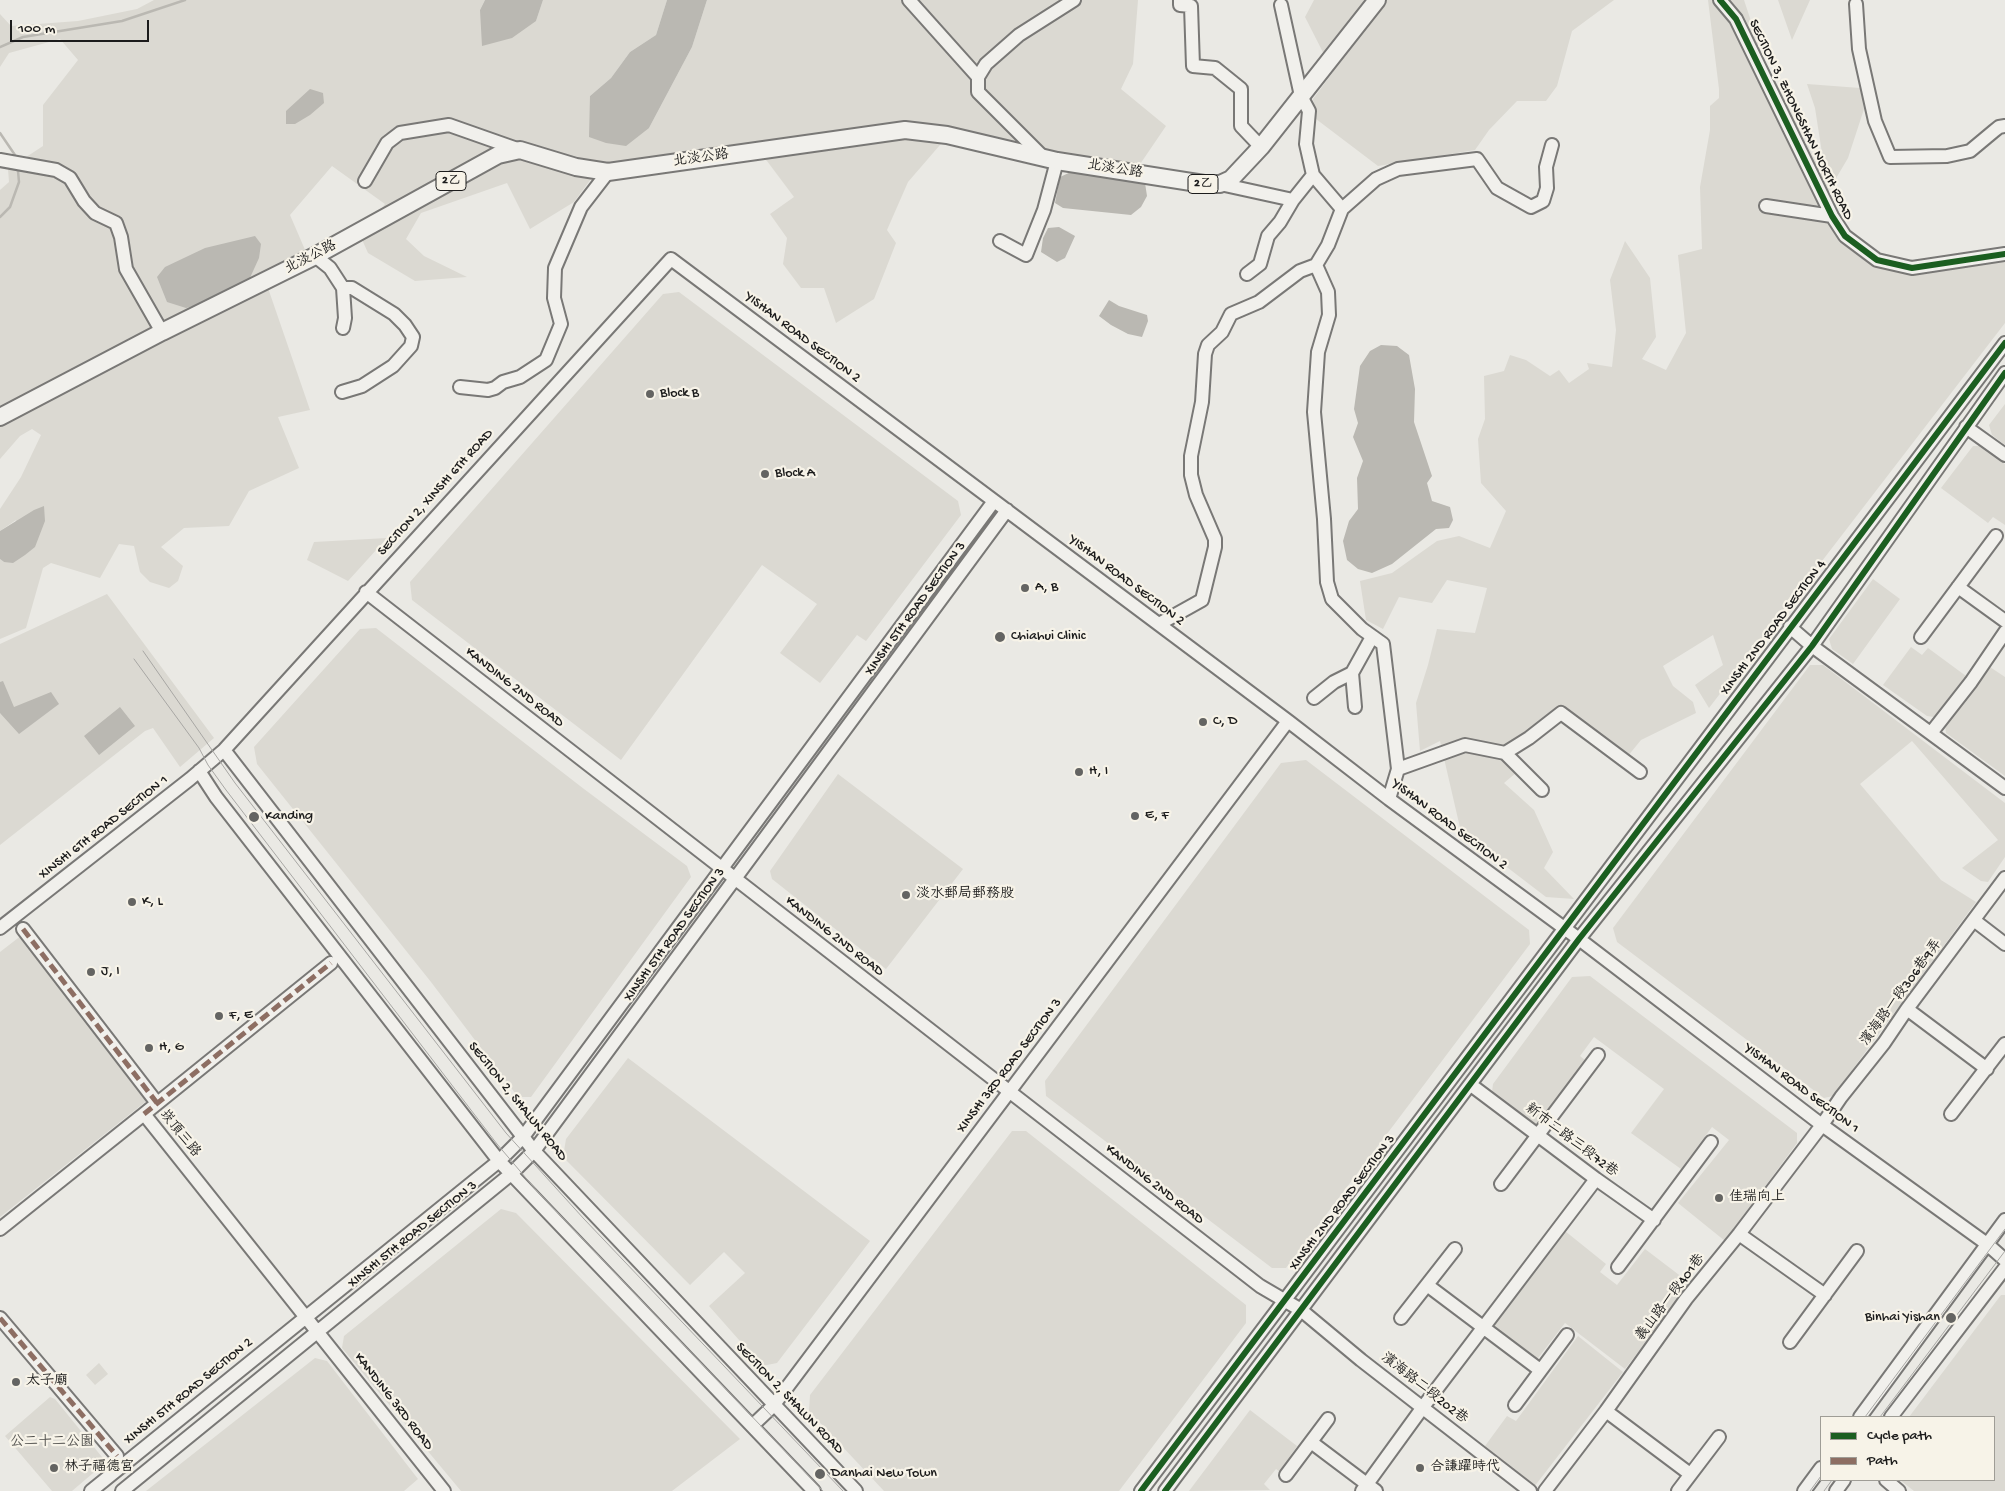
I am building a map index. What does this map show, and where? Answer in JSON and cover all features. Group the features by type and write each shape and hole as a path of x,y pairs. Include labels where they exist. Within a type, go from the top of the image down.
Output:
{"main road":[{"name":"2乙","path":"1220,184 1231,179 1261,147 1377,0"},
{"name":"北淡公路","path":"0,418 162,332 315,256 498,156 520,150 576,167 608,172 905,130 947,135 1050,159 1204,184 1220,184"}],"street":[{"path":"909,0 978,76"},
{"path":"1000,241 1026,255 1044,210 1050,159 978,92 978,76 986,64 1019,35 1074,0"},
{"path":"1180,0 1180,5 1191,6 1193,66 1214,68 1241,89 1242,126 1261,147"},
{"name":"SECTION 3, ZHONGSHAN NORTH ROAD","path":"1720,0 1736,19 1832,216 1850,241 1877,260 1912,268 2005,254"},
{"path":"1856,4 1861,58 1875,121 1890,157 1947,156 1970,151 1999,127 2005,126"},
{"path":"1281,5 1301,96 1309,111 1306,144 1313,175 1342,209"},
{"path":"365,181 387,143 400,133 449,125 520,150"},
{"path":"1159,624 1202,600 1216,547 1216,540 1196,496 1191,475 1191,456 1202,402 1205,354 1208,345 1222,332 1231,314 1259,302 1300,271 1316,265 1328,245 1342,209 1376,179 1398,169 1477,159 1497,188 1531,207 1543,201 1547,188 1546,167 1552,145"},
{"path":"5,161 56,170 70,178 84,201 95,213 116,222 121,237 126,269 162,332"},
{"path":"460,387 488,390 495,388 504,382 520,377 546,360 561,324 554,298 556,268 581,207 608,172"},
{"path":"1247,274 1260,264 1268,236 1313,175"},
{"path":"1220,184 1293,200"},
{"path":"1766,206 1832,216"},
{"path":"315,256 330,268 343,288 345,318 343,328"},
{"name":"YISHAN ROAD SECTION 2","path":"671,258 1288,721 1389,800 1580,939"},
{"name":"SECTION 2, XINSHI 6TH ROAD","path":"224,750 671,258"},
{"path":"1316,265 1328,292 1329,315 1318,352 1314,412 1324,519 1327,582 1332,599 1372,637 1383,644 1398,769 1389,800"},
{"path":"342,392 362,386 393,366 411,346 414,337 394,314 352,288 343,288"},
{"name":"XINSHI 2ND ROAD SECTION 4","path":"1563,928 2005,343"},
{"path":"1165,1491 1580,939 1812,646 2005,373"},
{"path":"1966,427 2005,455"},
{"name":"XINSHI 5TH ROAD SECTION 3","path":"306,1317 499,1161 523,1137 994,500"},
{"name":"XINSHI 5TH ROAD SECTION 3","path":"319,1332 511,1174 534,1151 1007,510"},
{"path":"1922,637 1996,536"},
{"path":"1958,587 2005,621"},
{"name":"KANDING 2ND ROAD","path":"366,592 1260,1286 1301,1310"},
{"path":"1790,628 2005,788"},
{"path":"1931,733 1971,682 2005,632"},
{"path":"1355,708 1352,674 1372,637"},
{"path":"1314,698 1334,682 1352,674"},
{"path":"1505,754 1530,738 1561,714 1640,772"},
{"name":"XINSHI 3RD ROAD SECTION 3","path":"753,1425 773,1406 1288,721"},
{"path":"1398,769 1465,745 1505,754 1542,790"},
{"name":"XINSHI 6TH ROAD SECTION 1","path":"0,928 224,750"},
{"name":"SECTION 2, SHALUN ROAD","path":"224,750 534,1151 773,1406 856,1491"},
{"path":"199,771 216,797 499,1161 814,1491"},
{"name":"濱海路一段306巷9弄","path":"1822,1125 2005,878"},
{"path":"1975,921 2005,944"},
{"name":"XINSHI 2ND ROAD SECTION 3","path":"1141,1491 1285,1302 1563,928"},
{"path":"23,929 157,1103"},
{"name":"YISHAN ROAD SECTION 1","path":"1580,939 1822,1125 1987,1244 2005,1260"},
{"path":"144,1114 331,963"},
{"path":"1907,1009 1987,1069"},
{"path":"1952,1114 2005,1044"},
{"path":"1501,1184 1598,1055"},
{"name":"新市二路三段72巷","path":"1471,1085 1654,1220"},
{"name":"崁頂三路","path":"0,1229 144,1114 319,1332"},
{"name":"義山路一段401巷","path":"1545,1491 1606,1411 1686,1299 1739,1234 1822,1125"},
{"path":"1618,1268 1711,1142"},
{"path":"1311,1442 1368,1489 1423,1407 1596,1179"},
{"path":"1861,1416 2005,1220"},
{"path":"1739,1234 1825,1295"},
{"path":"1402,1318 1455,1249"},
{"path":"1790,1342 1857,1251"},
{"path":"1892,1416 2005,1268"},
{"path":"1427,1285 1540,1370"},
{"name":"濱海路二段202巷","path":"1301,1310 1530,1491"},
{"name":"XINSHI 5TH ROAD SECTION 2","path":"91,1491 306,1317"},
{"path":"0,1318 117,1456"},
{"path":"122,1491 319,1332"},
{"name":"KANDING 3RD ROAD","path":"319,1332 444,1491"},
{"path":"1515,1404 1567,1335"},
{"path":"1606,1411 1690,1474"},
{"path":"1286,1474 1328,1419"},
{"path":"1678,1491 1718,1437"},
{"path":"1804,1491 1820,1469"},
{"path":"1887,1481 1900,1491"}],"shaded area":[{"path":"154,0 485,0 480,10 536,21 543,0 667,0 656,35 630,52 611,78 590,96 649,128 692,47 707,0 1138,0 1133,64 1121,89 1166,126 1132,176 946,138 908,182 887,230 896,243 874,299 836,323 824,288 801,288 783,264 787,238 770,214 794,197 767,161 750,148 691,158 602,164 574,202 530,229 507,183 421,213 406,239 424,256 467,277 415,281 368,253 360,235 385,204 332,166 290,215 312,266 268,288 310,410 278,417 299,468 249,491 229,526 184,528 161,547 183,566 178,581 169,588 150,582 140,572 134,546 119,544 100,578 51,563 43,568 26,628 0,639 0,559 4,562 16,520 0,531 0,509 21,477 41,435 32,429 20,436 0,459 0,190 9,182 8,169 43,146 43,105 78,60 60,39 9,53 0,67 0,14 11,26 78,21 137,9"},
{"path":"485,0 543,0 536,21 512,38 482,46 480,10"},
{"path":"667,0 707,0 692,47 649,128 626,146 606,143 589,137 590,96 611,78 630,52 656,35"},
{"path":"1314,0 1614,0 1572,31 1557,86 1546,101 1517,101 1489,130 1475,150 1378,166 1316,119 1313,99 1333,72 1305,17"},
{"path":"1708,0 1744,0 1762,54 1820,170 1824,166 1815,108 1807,84 1860,88 1864,109 1848,158 1825,197 1853,240 1884,262 1913,267 2005,252 2005,323 1709,708 1695,685 1723,665 1713,635 1663,666 1673,686 1693,702 1696,713 1641,740 1623,762 1563,709 1508,749 1517,772 1504,783 1534,810 1553,852 1544,868 1574,899 1546,897 1461,832 1440,741 1420,751 1416,703 1437,629 1475,633 1487,588 1447,580 1432,603 1399,597 1383,629 1366,620 1360,581 1392,573 1437,541 1459,536 1490,548 1506,511 1481,483 1478,439 1485,419 1484,376 1504,371 1510,355 1526,360 1550,376 1559,370 1569,383 1589,369 1587,363 1612,367 1616,330 1610,280 1625,241 1650,278 1656,337 1642,359 1666,370 1686,333 1678,255 1702,249 1700,187 1710,130 1710,106 1719,98"},
{"path":"1778,0 1810,0 1792,40"},
{"path":"310,89 323,93 324,103 310,115 295,124 286,124 286,111"},
{"path":"1073,171 1145,183 1147,196 1141,207 1131,215 1063,208 1055,203 1060,177"},
{"path":"1059,227 1075,236 1065,258 1057,262 1041,252 1043,238 1048,228"},
{"path":"255,236 261,244 259,258 249,280 208,302 186,308 167,302 157,277 165,267 205,248"},
{"path":"679,292 958,501 961,515 866,641 857,635 820,683 780,653 817,604 762,565 621,760 412,600 410,582 663,294"},
{"path":"1109,300 1119,306 1147,315 1148,321 1142,337 1128,334 1099,316"},
{"path":"1381,345 1397,346 1409,355 1415,389 1414,422 1432,476 1427,483 1432,501 1450,507 1453,520 1449,528 1436,529 1392,564 1372,573 1358,569 1347,560 1343,541 1349,521 1358,509 1357,478 1363,461 1353,437 1358,423 1354,409 1360,366 1370,351"},
{"path":"2005,404 2005,445 1992,435 1989,425"},
{"path":"1973,446 1982,446 2005,464 2005,525 1993,517 1988,523 1941,488"},
{"path":"44,506 45,521 35,547 13,563 4,562 0,559 0,531"},
{"path":"387,538 348,581 307,560 314,542"},
{"path":"1873,579 1900,599 1853,664 1832,649 1829,639"},
{"path":"107,594 214,738 180,767 153,728 145,731 0,845 0,644"},
{"path":"376,628 687,866 691,877 531,1097 518,1097 431,982 257,764 254,747 360,629"},
{"path":"1911,647 1922,655 1928,648 1966,676 1934,717 1927,716 1883,685"},
{"path":"1810,665 1823,665 2005,803 2005,857 1988,882 1981,881 1962,868 1998,840 1912,741 1860,784 1941,880 1976,902 1833,1096 1824,1098 1617,942 1613,928"},
{"path":"1990,667 2005,677 2005,776 1946,733 1945,725"},
{"path":"3,681 14,707 51,692 59,704 19,734 0,713 0,682"},
{"path":"120,707 135,726 99,755 84,736"},
{"path":"1306,760 1529,930 1530,944 1286,1268 1272,1268 1046,1096 1045,1081 1281,763"},
{"path":"838,774 963,869 886,969 772,879 770,871"},
{"path":"22,935 149,1099 0,1217 0,952"},
{"path":"1590,976 1797,1133 1797,1143 1725,1241 1678,1203 1729,1140 1712,1127 1681,1169 1631,1133 1664,1089 1594,1037 1580,1056 1585,1060 1537,1127 1492,1092 1493,1084 1572,977"},
{"path":"628,1058 870,1241 777,1363 762,1366 709,1306 745,1273 724,1252 690,1285 563,1157 566,1139"},
{"path":"1012,1131 1026,1131 1246,1305 1246,1323 1119,1491 884,1491 809,1411 810,1395"},
{"path":"501,1209 516,1213 740,1439 672,1491 461,1491 342,1348 344,1336"},
{"path":"1565,1231 1606,1264 1600,1272 1617,1285 1645,1249 1691,1284 1625,1369 1565,1323 1535,1362 1491,1328"},
{"path":"2001,1295 2005,1295 2005,1491 1914,1491 1901,1481 1995,1481 1995,1416 1910,1416"},
{"path":"1578,1336 1623,1372 1534,1487 1485,1446 1507,1416 1516,1421"},
{"path":"315,1358 327,1361 418,1479 404,1491 146,1491"},
{"path":"99,1363 108,1374 95,1385 86,1375"},
{"name":"公二十二公園","path":"50,1397 55,1399 106,1462 72,1491 52,1491 5,1436"},
{"path":"1250,1410 1297,1446 1280,1472 1276,1469 1264,1484 1270,1490 1189,1491"}],"waterway":[{"path":"0,47 23,37 122,21 185,0"},
{"path":"0,133 17,158"},
{"path":"0,217 10,207 19,182 18,171"}],"tram line":[{"path":"143,651 235,783 506,1133 584,1219 843,1491"},
{"path":"134,659 199,748 208,765 226,790 497,1144 537,1191 823,1491"},
{"path":"1866,1416 2005,1229"},
{"path":"1881,1416 2005,1251"},
{"path":"1810,1491 1820,1477"},
{"path":"1824,1491 1831,1481"}],"marked path":[{"path":"23,929 157,1103"},
{"path":"144,1114 331,963"},
{"path":"0,1318 117,1456"}],"cycle path":[{"path":"1720,0 1736,19 1832,216 1845,236 1877,260 1912,268 2005,254"},
{"path":"1141,1491 2005,343"},
{"path":"1165,1491 1579,939 1812,646 2005,373"}],"place":[{"name":"Block B","path":"650,394"},
{"name":"Block A","path":"765,474"},
{"name":"A, B","path":"1025,588"},
{"name":"Chiahui Clinic","path":"1000,637"},
{"name":"C, D","path":"1203,722"},
{"name":"H, I","path":"1079,772"},
{"name":"E, F","path":"1135,816"},
{"name":"Kanding","path":"254,817"},
{"name":"淡水郵局郵務股","path":"906,895"},
{"name":"K, L","path":"132,902"},
{"name":"J, I","path":"91,972"},
{"name":"F, E","path":"219,1016"},
{"name":"H, G","path":"149,1048"},
{"name":"佳瑞向上","path":"1719,1198"},
{"name":"Binhai Yishan","path":"1951,1318"},
{"name":"太子廟","path":"16,1382"},
{"name":"林子福德宮","path":"54,1468"},
{"name":"合謙躍時代","path":"1420,1468"},
{"name":"Danhai New Town","path":"820,1474"}]}
